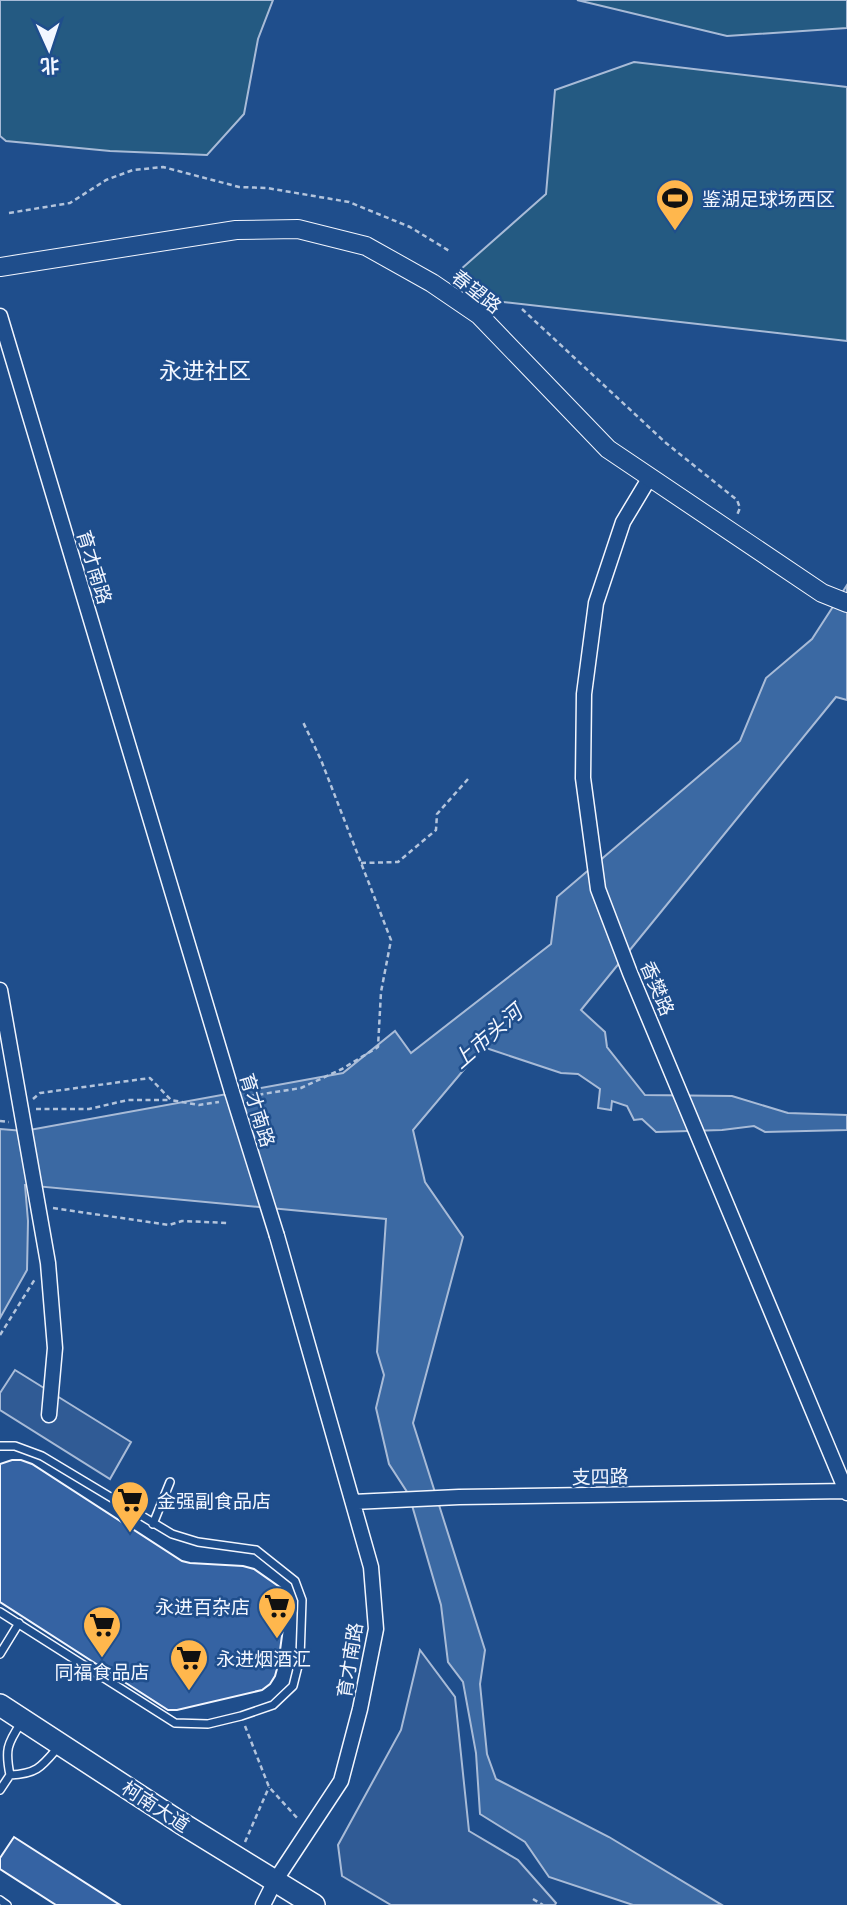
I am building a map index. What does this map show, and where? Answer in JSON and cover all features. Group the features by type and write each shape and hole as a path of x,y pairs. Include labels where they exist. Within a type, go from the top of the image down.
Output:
{"main road":[{"name":"柯南大道","path":"0,1705 314,1905"}],"street":[{"name":"春望路","path":"0,267 236,230 298,229 366,246 432,283 479,315 608,449 822,593 847,603"},
{"name":"育才南路","path":"0,316 228,1096 277,1236 371,1567 376,1629 360,1709 341,1781 275,1881 263,1905"},
{"name":"香樊路","path":"650,477 623,522 596,603 584,694 583,778 598,889 630,973 847,1492"},
{"path":"0,990 48,1263 55,1348 48,1415"},
{"name":"支四路","path":"354,1502 459,1497 847,1492"}],"lane":[{"path":"0,1447 15,1446 42,1456 172,1534 198,1542 256,1550 295,1581 302,1600 300,1658 293,1686 272,1705 208,1724 175,1723 0,1612"},
{"path":"153,1524 170,1482"},
{"path":"0,1654 19,1623"},
{"path":"0,1790 10,1775 6,1759 8,1743 24,1720"},
{"path":"10,1775 27,1774 42,1766 61,1744"},
{"path":"0,1900 7,1905"}],"path":[{"path":"9,213 70,203 106,180 147,167 163,167 239,187 267,188 349,202 410,227 451,252"},
{"path":"522,309 666,443 737,500 740,508 730,531"},
{"path":"250,1096 302,1088 342,1069 378,1047 381,992 391,940 321,760 303,722"},
{"path":"361,863 398,862 436,830 437,814 468,779"},
{"path":"21,1116 40,1093 150,1078 171,1100"},
{"path":"21,1116 62,1107 89,1109 128,1100 171,1100 199,1105 228,1096"},
{"path":"40,1222 52,1222 53,1208 169,1225 182,1221 227,1223"},
{"path":"0,1335 29,1287 48,1263"},
{"path":"242,1716 269,1787 309,1830"},
{"path":"239,1858 269,1787"},
{"path":"533,1899 543,1905"}],"shaded area":[{"path":"0,0 273,0 258,39 244,114 207,155 110,151 6,141 0,136"},
{"path":"577,0 847,0 847,28 727,36"},
{"name":"鉴湖足球场西区","path":"634,62 847,87 847,341 494,301 460,270 546,194 555,90"},
{"path":"15,1370 131,1442 110,1479 0,1410 0,1393"},
{"path":"420,1650 455,1697 469,1831 518,1860 555,1905 391,1905 342,1876 338,1845 401,1730"}],"water":[{"name":"上市头河","path":"847,585 847,700 836,697 581,1010 605,1032 607,1047 645,1095 732,1096 788,1113 847,1115 847,1130 765,1132 754,1126 656,1132 642,1119 634,1120 627,1106 612,1101 611,1110 598,1108 600,1089 578,1074 561,1073 483,1047 413,1130 425,1182 463,1237 413,1423 485,1650 480,1684 487,1754 496,1779 609,1837 722,1905 633,1905 549,1877 525,1842 480,1814 476,1753 463,1682 448,1662 441,1605 409,1495 389,1464 376,1408 384,1375 377,1352 386,1219 25,1185 28,1221 27,1270 0,1318 0,1129 24,1131 343,1073 395,1031 411,1053 551,944 557,897 740,741 766,678 812,639"}],"building":[{"path":"12,1460 32,1464 182,1561 254,1569 281,1588 287,1599 278,1665 270,1684 262,1690 168,1710 0,1602 0,1464"},
{"path":"14,1837 120,1905 56,1905 0,1869 0,1858"}],"place":[{"name":"鉴湖足球场西区","path":"675,232"},
{"name":"金强副食品店","path":"130,1534"},
{"name":"永进百杂店","path":"277,1640"},
{"name":"同福食品店","path":"102,1659"},
{"name":"永进烟酒汇","path":"189,1692"}],"district":[{"name":"永进社区","path":"205,370"}]}
